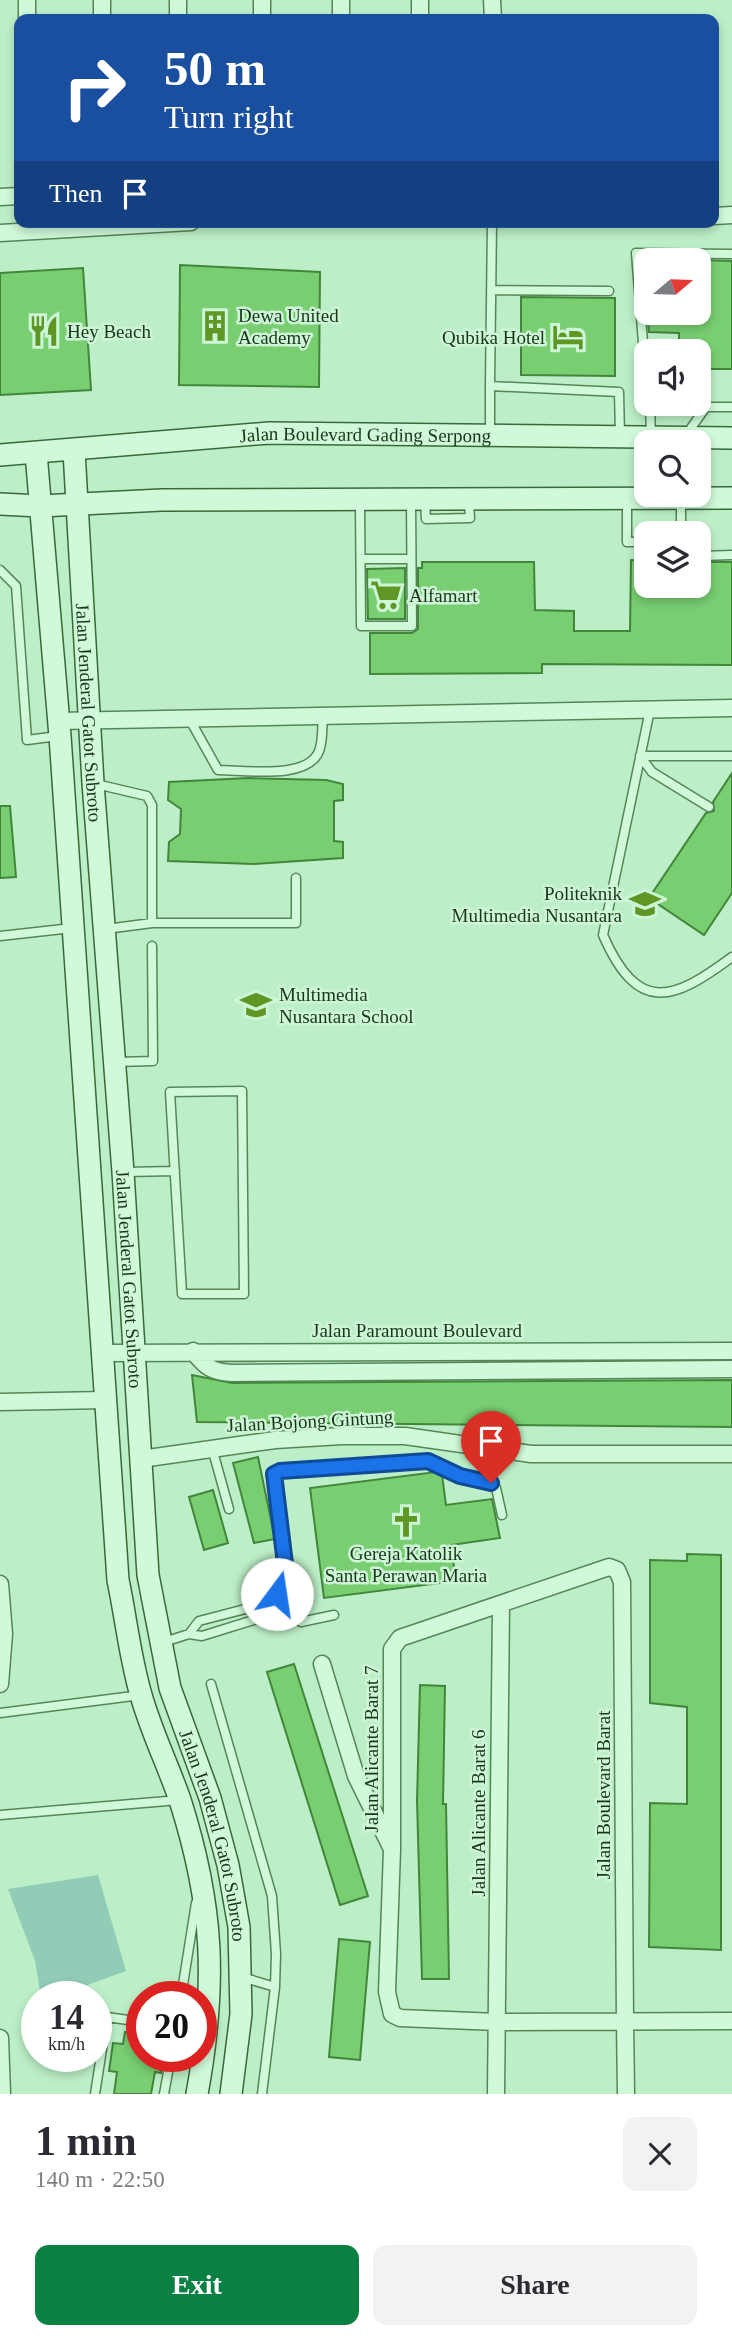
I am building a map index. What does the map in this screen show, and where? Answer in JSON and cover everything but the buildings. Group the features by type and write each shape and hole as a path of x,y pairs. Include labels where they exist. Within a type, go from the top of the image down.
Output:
{"street":[{"path":"0,233 22,228"},
{"name":"Jalan Boulevard Gading Serpong","path":"0,456 269,433 634,436"},
{"name":"Jalan Boulevard Gading Serpong","path":"711,438 732,438"},
{"name":"Jalan Jenderal Gatot Subroto","path":"75,451 93,783 123,1172 148,1575 159,1643 170,1688 210,1798 228,1866 239,1927 242,1977 231,2094"},
{"name":"Jalan Jenderal Gatot Subroto","path":"36,453 60,728 118,1580 141,1695 180,1800 201,1877 211,1981"},
{"path":"0,505 40,506 162,500 634,498"},
{"path":"711,498 732,498"},
{"path":"60,728 90,719 188,716 732,708"},
{"path":"193,1351 205,1367 214,1372 232,1374 732,1369"},
{"name":"Jalan Paramount Boulevard","path":"102,1353 732,1351"},
{"path":"0,1402 106,1400"},
{"name":"Jalan Bojong Gintung","path":"141,1459 275,1440 405,1436 531,1454 732,1454"},
{"name":"Jalan Boulevard Barat","path":"501,1604 609,1567 617,1570 622,1582 626,2094"},
{"path":"0,1584 4,1634 0,1685"},
{"name":"Jalan Alicante Barat 7","path":"497,2022 400,2018 392,2014 387,1992 392,1850 392,1648 400,1638 501,1604"},
{"name":"Jalan Alicante Barat 6","path":"496,2094 501,1604"},
{"name":"Jalan Alicante Barat 7","path":"321,1664 356,1776 392,1850"},
{"path":"497,2022 732,2021"},
{"path":"0,2038 2,2094"},
{"name":"Jalan Jenderal Gatot Subroto","path":"197,2094 200,2072"}],"lane":[{"path":"490,436 492,228"},
{"path":"643,339 636,253 732,254"},
{"path":"492,290 608,291"},
{"path":"490,386 619,392 620,436"},
{"path":"690,430 706,407 732,407"},
{"path":"627,498 627,542 634,542"},
{"path":"360,499 361,626 412,626 411,559 418,499"},
{"path":"711,556 732,555"},
{"path":"361,558 411,559"},
{"path":"0,570 16,586 27,740 60,728"},
{"path":"650,710 603,935 615,962 635,983 656,993 678,992 700,981 732,957"},
{"path":"188,716 218,770 291,771 310,765 320,750 323,715"},
{"path":"640,756 732,756"},
{"path":"640,756 652,772 709,807"},
{"path":"93,783 147,796 152,805 152,923"},
{"path":"104,930 152,923 296,923 296,878"},
{"path":"0,936 72,928"},
{"path":"113,1062 153,1061 152,946"},
{"path":"242,1091 244,1294 182,1294 175,1171 170,1093 242,1091"},
{"path":"123,1172 175,1171"},
{"path":"212,1448 229,1509"},
{"path":"287,1580 275,1500 274,1474 280,1471 428,1461 460,1476 491,1483 496,1488 502,1515"},
{"path":"159,1643 189,1634 202,1636 272,1614 280,1600 278,1589 287,1580"},
{"path":"287,1580 297,1581 303,1591 302,1597 291,1605"},
{"path":"189,1634 199,1620 280,1600 291,1605 301,1622 334,1615"},
{"path":"211,1684 272,1896 275,1987 262,2094"},
{"path":"0,1713 141,1695"},
{"path":"0,1815 180,1800"},
{"path":"184,1981 201,1877"},
{"path":"242,1977 275,1987"},
{"path":"95,2094 107,2017 126,2020"},
{"path":"164,2094 168,2072"}],"green space":[{"path":"98,1875 126,1971 98,1981 38,1981 35,1961 8,1889"}],"place":[{"name":"Dewa United Academy","path":"215,326"},
{"name":"Hey Beach","path":"44,331"},
{"name":"Qubika Hotel","path":"568,337"},
{"name":"Alfamart","path":"386,595"},
{"name":"Politeknik Multimedia Nusantara","path":"645,904"},
{"name":"Multimedia Nusantara School","path":"256,1005"},
{"name":"Gereja Katolik Santa Perawan Maria","path":"406,1522"}],"route":[{"path":"277,1594 279,1585 287,1580 275,1500 274,1474 293,1468 428,1461 460,1476 491,1483"}]}
